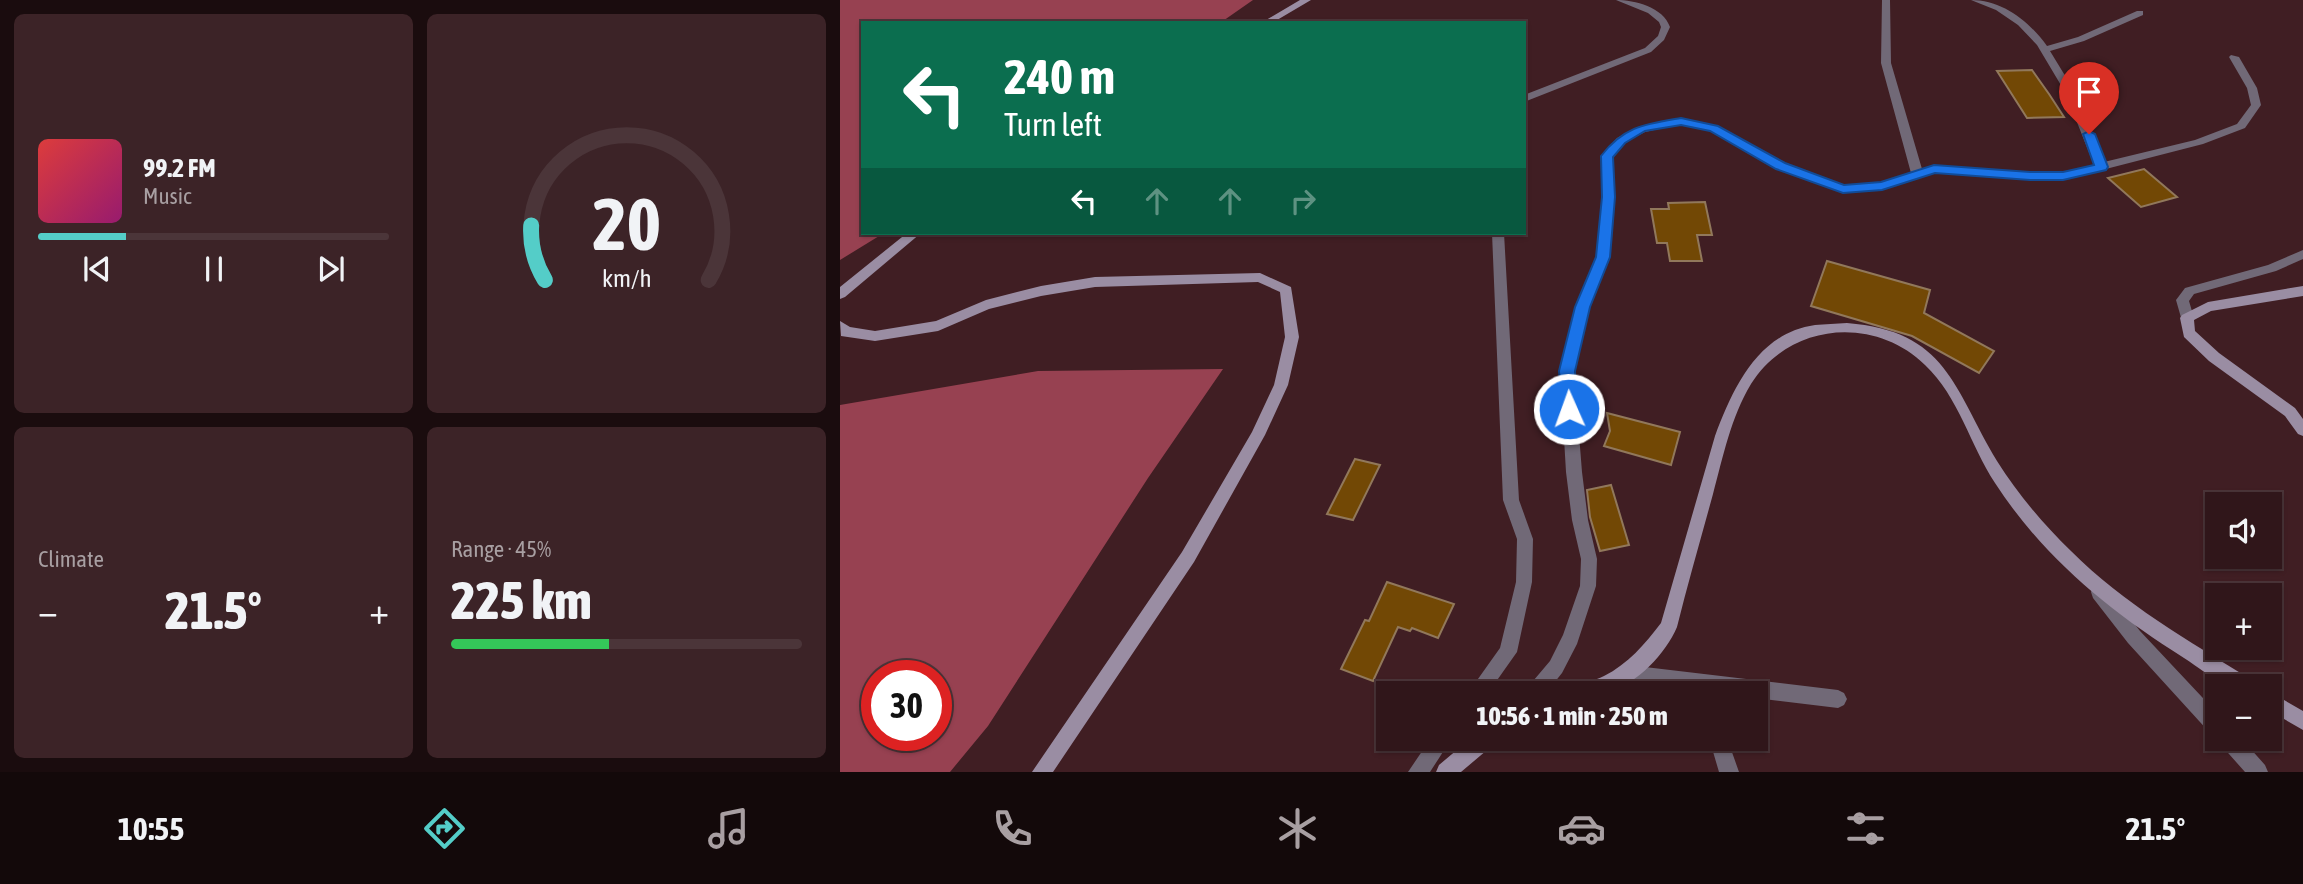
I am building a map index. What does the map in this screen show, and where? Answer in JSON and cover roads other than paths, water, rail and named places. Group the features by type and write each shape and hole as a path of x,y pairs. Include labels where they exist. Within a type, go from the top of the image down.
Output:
{"street":[{"path":"1269,21 1307,0"},
{"path":"1526,98 1648,50 1664,35 1666,27 1663,20 1640,6 1620,0"},
{"path":"1886,0 1886,63 1917,173"},
{"path":"1978,0 2001,9 2019,22 2044,50 2072,93 2101,167"},
{"path":"2044,50 2081,39 2140,13"},
{"path":"1544,681 1556,667 1571,638 1588,586 1589,559 1574,472 1567,371 1582,307 1603,257 1608,197 1607,156 1621,140 1642,128 1681,121 1714,129 1780,166 1843,189 1882,186 1934,169 2063,176 2199,142 2241,126 2256,105 2252,88 2234,57"},
{"path":"840,294 913,235"},
{"path":"1486,681 1508,652 1524,582 1525,540 1511,500 1498,235"},
{"path":"2303,254 2272,268 2190,291 2182,300 2189,333 2206,349 2290,412 2303,430"},
{"path":"840,326 846,332 875,336 938,326 986,305 1041,290 1095,282 1260,277 1286,290 1292,337 1281,385 1258,435 1188,556 1042,772"},
{"path":"2187,318 2208,307 2303,291"},
{"path":"1610,681 1628,674 1655,648 1668,627 1719,445 1738,392 1763,358 1794,335 1829,327 1872,329 1915,346 1942,373 1993,468 2134,637 2205,713"},
{"path":"2094,586 2227,674"},
{"path":"1628,674 1660,681"},
{"path":"1768,693 1838,699"},
{"path":"2282,708 2303,721"},
{"path":"1418,772 1433,751"},
{"path":"1446,772 1471,751"},
{"path":"1722,751 1729,772"},
{"path":"2239,751 2258,772"}]}
